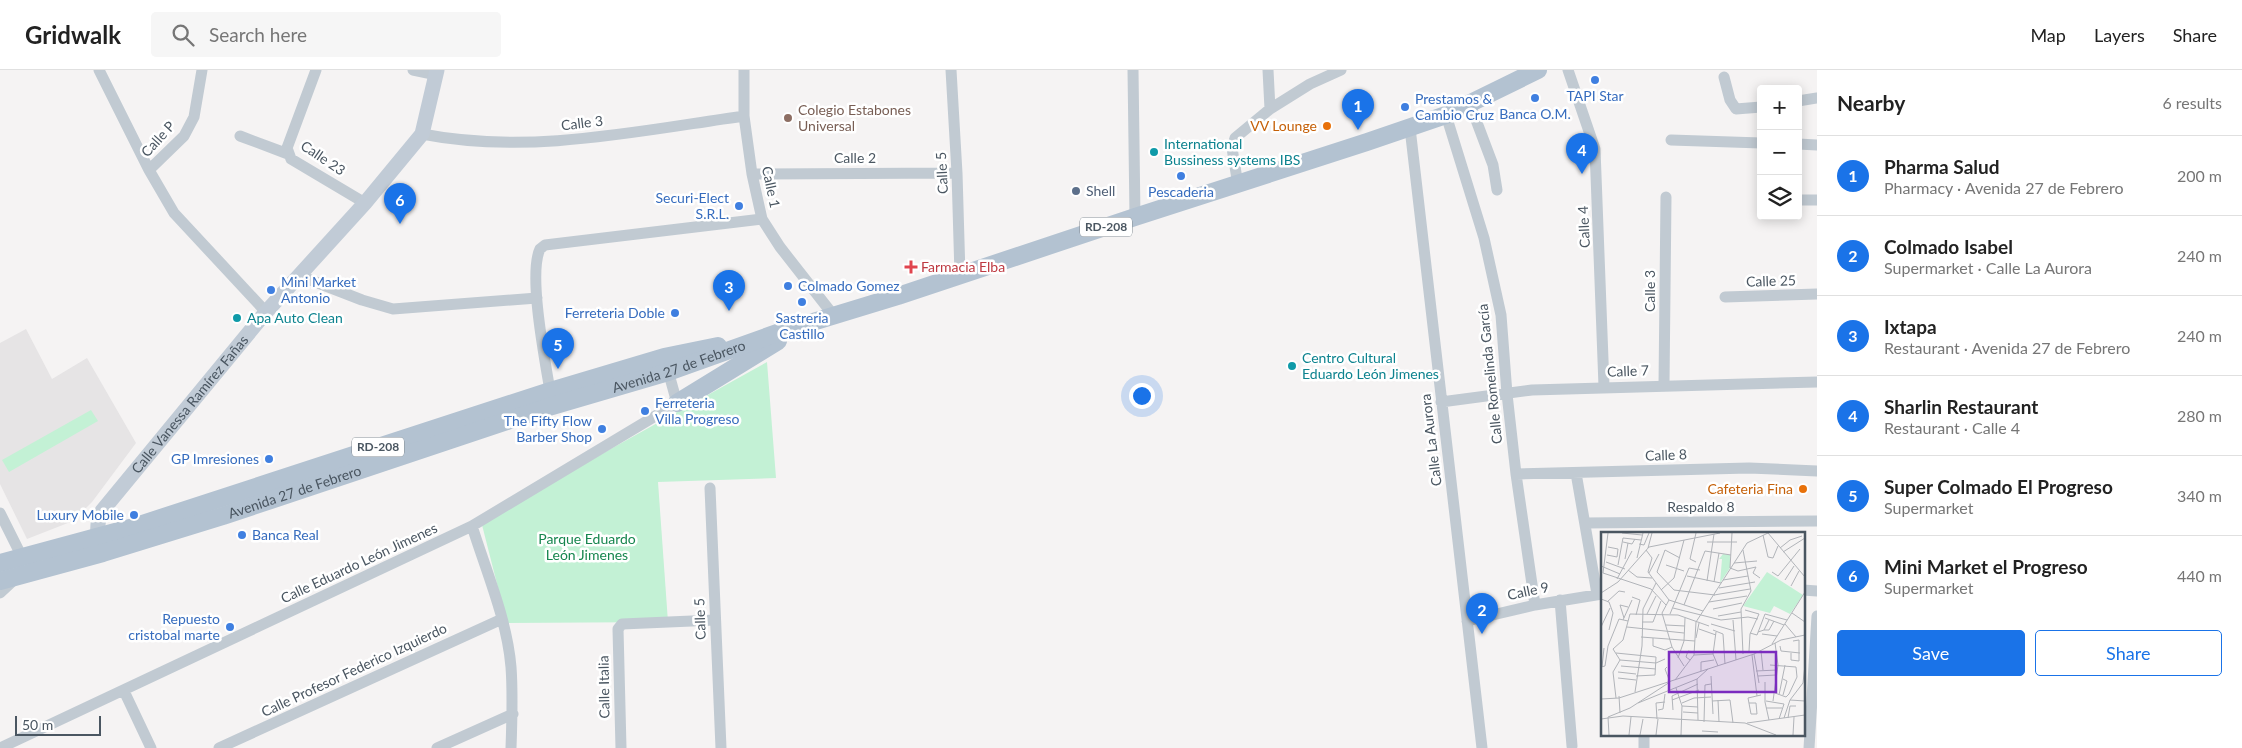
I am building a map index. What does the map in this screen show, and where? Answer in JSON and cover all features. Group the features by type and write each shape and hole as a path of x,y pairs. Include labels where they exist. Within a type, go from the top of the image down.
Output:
{"main road":[{"name":"Avenida 27 de Febrero","path":"0,563 22,557 100,545 223,516 552,406 666,365 694,350 758,340 1410,128 1446,115 1538,70"},
{"path":"677,403 802,326"},
{"name":"Avenida 27 de Febrero","path":"8,579 100,545 130,528 550,391 666,365"}],"street":[{"path":"99,70 149,170 174,213 266,312"},
{"name":"Calle P","path":"149,170 184,136 194,117 202,70"},
{"name":"Calle 23","path":"316,70 287,148 288,154 291,159 365,203"},
{"path":"414,70 437,73"},
{"name":"Calle 1","path":"744,70 744,116 752,174 762,219 780,247 834,316"},
{"name":"Calle 5","path":"951,70 960,275"},
{"path":"1133,70 1135,217"},
{"path":"1268,70 1270,109"},
{"path":"1238,185 1232,143 1270,109 1310,84 1341,70"},
{"name":"Calle 4","path":"1568,70 1595,149 1604,386"},
{"name":"Calle Vanessa Ramírez Fañas","path":"100,545 99,517 102,511 266,312 365,203 422,134 437,73"},
{"path":"1724,77 1730,100 1736,109 1757,107"},
{"path":"1802,100 1817,98"},
{"path":"1470,104 1493,165 1497,190"},
{"name":"Calle Romelinda García","path":"1446,115 1484,238 1499,303 1516,474 1535,605"},
{"name":"Calle 3","path":"422,134 457,140 510,142 564,141 744,116"},
{"name":"Calle La Aurora","path":"1410,128 1482,748"},
{"path":"240,136 288,154"},
{"path":"1671,140 1757,143"},
{"path":"1802,144 1817,145"},
{"name":"Calle 2","path":"752,174 957,173"},
{"name":"Calle 3","path":"1664,385 1666,197"},
{"path":"1802,200 1817,200"},
{"path":"550,391 537,298 537,255 540,249 545,245 762,219"},
{"path":"300,276 362,300 392,309 537,298"},
{"name":"Calle 25","path":"1726,297 1817,294"},
{"path":"666,365 677,403"},
{"name":"Calle 7","path":"1441,402 1532,390 1604,386 1817,382"},
{"name":"Calle Eduardo León Jimenes","path":"0,748 472,526 677,403"},
{"name":"Calle 8","path":"1516,474 1749,468 1817,470"},
{"path":"1576,473 1599,594"},
{"name":"Calle 5","path":"710,488 721,748"},
{"path":"0,513 22,557 0,593"},
{"name":"Respaldo 8","path":"1585,523 1817,521"},
{"path":"472,526 502,619 511,665 513,714 511,748"},
{"path":"1804,590 1817,591"},
{"name":"Calle 9","path":"1467,621 1535,605 1599,594"},
{"path":"1560,600 1572,746"},
{"path":"1810,748 1817,616"},
{"name":"Calle Profesor Federico Izquierdo","path":"219,748 502,619"},
{"name":"Calle Italia","path":"620,748 618,629 620,626 622,624 715,620"},
{"path":"124,691 151,748"},
{"path":"437,748 513,714"}],"shaded area":[{"path":"26,329 52,379 87,358 136,443 92,502 73,521 27,539 0,484 0,343"}],"green space":[{"name":"Parque Eduardo León Jimenes","path":"767,362 776,478 658,482 668,622 507,623 481,521"},
{"path":"91,410 98,421 9,472 2,460"}],"place":[{"name":"TAPI Star","path":"1595,80"},
{"name":"Banca O.M.","path":"1535,98"},
{"name":"Prestamos & Cambio Cruz","path":"1405,107"},
{"name":"Colegio Estabones Universal","path":"788,118"},
{"name":"VV Lounge","path":"1327,126"},
{"name":"Pharma Salud","path":"1358,130"},
{"name":"International Bussiness systems IBS","path":"1154,152"},
{"name":"Sharlin Restaurant","path":"1582,174"},
{"name":"Pescaderia","path":"1181,176"},
{"name":"Shell","path":"1076,191"},
{"name":"Securi-Elect S.R.L.","path":"739,206"},
{"name":"Mini Market el Progreso","path":"400,224"},
{"name":"Farmacia Elba","path":"911,267"},
{"name":"Colmado Gomez","path":"788,286"},
{"name":"Mini Market Antonio","path":"271,290"},
{"name":"Sastreria Castillo","path":"802,302"},
{"name":"Ixtapa","path":"729,311"},
{"name":"Ferreteria Doble","path":"675,313"},
{"name":"Apa Auto Clean","path":"237,318"},
{"name":"Centro Cultural Eduardo León Jimenes","path":"1292,366"},
{"name":"Super Colmado El Progreso","path":"558,369"},
{"name":"Ferreteria Villa Progreso","path":"645,411"},
{"name":"The Fifty Flow Barber Shop","path":"602,429"},
{"name":"GP Imresiones","path":"269,459"},
{"name":"Cafeteria Fina","path":"1803,489"},
{"name":"Luxury Mobile","path":"134,515"},
{"name":"Banca Real","path":"242,535"},
{"name":"Repuesto cristobal marte","path":"230,627"},
{"name":"Colmado Isabel","path":"1482,634"}]}
